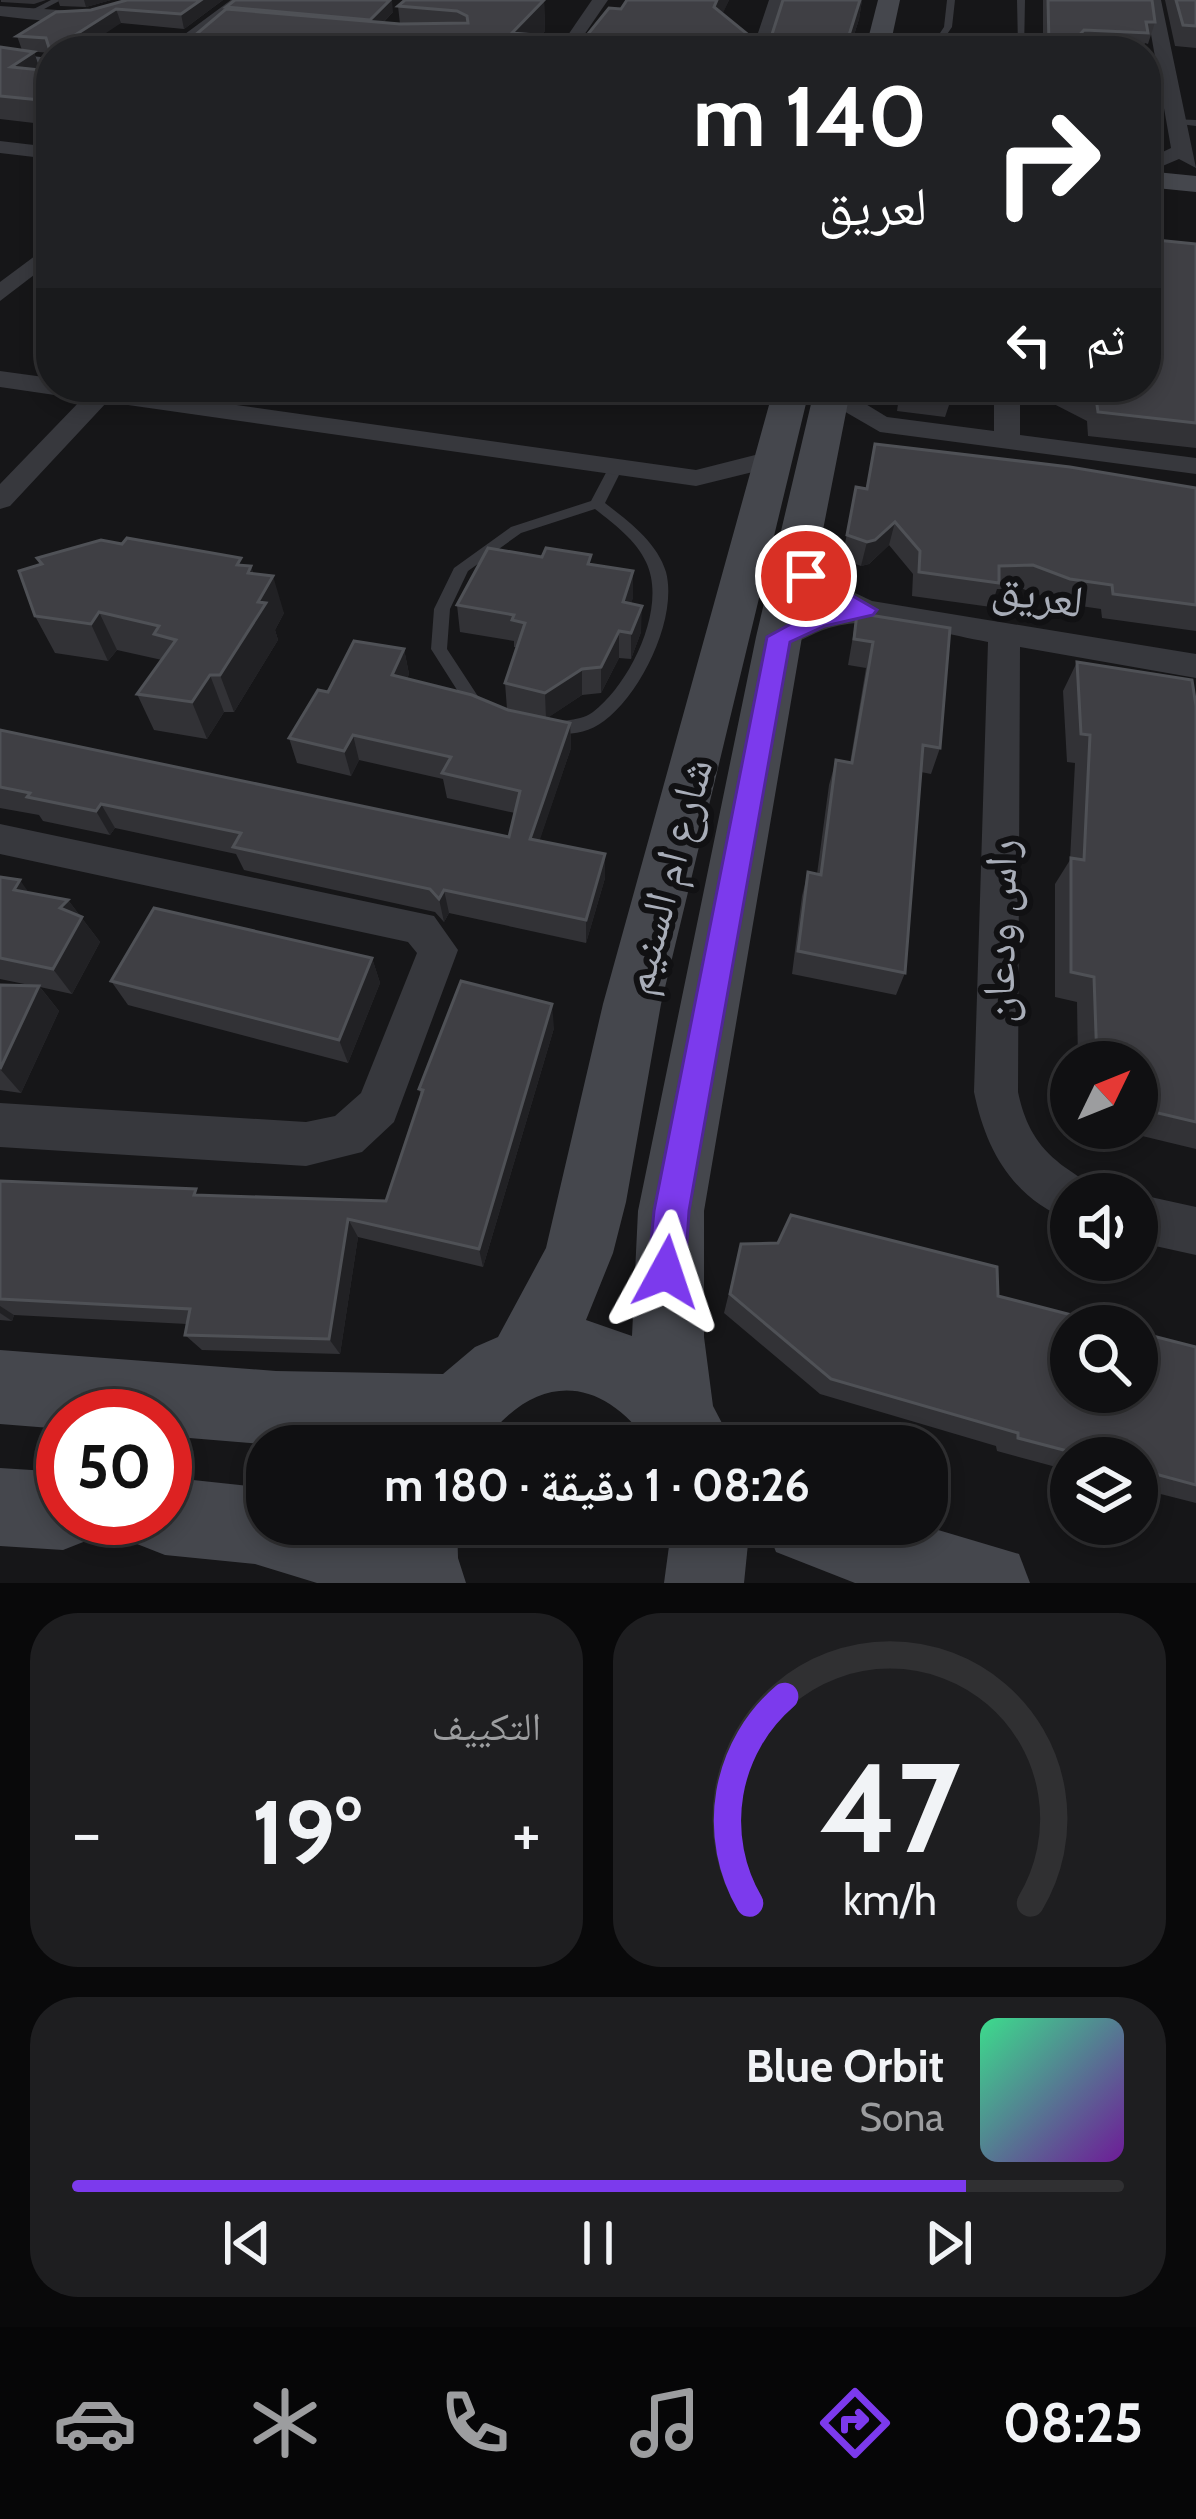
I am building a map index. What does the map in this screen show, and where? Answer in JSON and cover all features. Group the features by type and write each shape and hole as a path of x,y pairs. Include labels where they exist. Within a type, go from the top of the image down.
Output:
{"main road":[{"path":"0,60 36,64"},
{"path":"1161,165 1191,162"},
{"path":"1161,180 1196,184"},
{"name":"شارع ام السنيم","path":"525,1358 555,1309 579,1253 632,1004 758,522 811,414"},
{"name":"شارع ام السنيم","path":"685,1425 666,1272 671,1211 795,562 811,414"},
{"path":"451,1425 494,1376 525,1358 571,1352 613,1363 648,1383 682,1425"},
{"path":"0,1387 276,1408 414,1425"},
{"path":"0,1508 36,1509"},
{"path":"192,1517 244,1520 302,1532 360,1560 390,1583"},
{"path":"418,1545 426,1583"},
{"path":"704,1583 709,1545"},
{"path":"859,1545 990,1583"}],"street":[{"path":"0,11 102,18 138,0"},
{"path":"212,0 239,1"},
{"path":"576,36 600,0"},
{"path":"765,36 777,0"},
{"path":"1153,0 1156,36"},
{"path":"190,36 239,1"},
{"path":"201,28 223,30"},
{"path":"1161,83 1191,162"},
{"path":"0,148 36,152"},
{"path":"0,294 36,263"},
{"path":"0,379 36,384"},
{"path":"0,500 93,402"},
{"path":"157,402 696,478 732,497 758,522"},
{"path":"1007,402 1007,441"},
{"path":"811,414 880,424"},
{"path":"696,478 811,414 1196,466"},
{"name":"لعريق","path":"795,562 823,590 865,610 1196,666"},
{"name":"لعريق","path":"779,637 819,619 865,610"},
{"name":"راس ودعان","path":"1004,633 996,1092 1002,1128 1019,1159 1050,1187"},
{"path":"0,839 420,928 438,950 378,1107 346,1136 306,1144 0,1125"},
{"path":"1158,1223 1196,1231"}],"lane":[{"path":"38,12 57,0"},
{"path":"942,36 948,27 951,0"},
{"path":"1021,0 1024,36"},
{"path":"1175,121 1196,123"},
{"path":"496,716 477,708 439,649 442,609 462,568 489,545 516,530 597,504 616,467"},
{"path":"534,726 581,727 613,703 638,670 654,633 659,574 638,535 597,504"}],"building":[{"path":"127,0 201,0 181,14 116,9 74,36 17,36 56,12 91,10"},
{"path":"235,0 390,0 370,20 226,7"},
{"path":"405,0 544,0 512,33 548,36 194,36 226,9 400,24 468,23 467,16 457,11 398,6"},
{"path":"627,0 717,0 714,7 750,36 586,36 609,8 621,9"},
{"path":"783,0 860,0 849,36 771,36"},
{"path":"1048,0 1152,0 1155,22 1146,22 1148,33 1084,30 1079,36 1049,36"},
{"path":"1176,0 1196,0 1196,26 1183,25"},
{"path":"0,47 34,52 11,67 36,70 36,100 0,96"},
{"path":"1161,240 1196,244 1196,423 1098,412 1097,402 1161,402"},
{"path":"875,444 1070,467 1196,488 1196,605 1113,594 1112,585 1070,579 1033,565 999,566 999,583 919,572 920,551 895,522 875,540 847,535 856,487 867,489"},
{"path":"127,538 241,558 237,565 251,566 248,573 273,576 258,602 266,603 220,675 210,675 192,702 137,694 176,640 154,634 159,626 99,612 91,624 35,616 19,571 42,564 37,558 101,540 122,544"},
{"path":"488,548 542,557 546,548 591,555 588,564 633,571 623,602 642,606 631,633 619,631 601,667 582,669 545,693 505,683 525,623 512,620 514,615 457,605"},
{"path":"857,613 950,628 940,748 923,745 905,973 798,951 808,872 821,875 836,760 852,763 873,642 854,639"},
{"path":"354,641 404,649 392,675 570,723 530,839 605,854 586,920 444,890 439,899 430,889 233,847 241,833 101,804 96,811 0,787 0,730 509,837 520,791 442,773 451,757 353,735 344,751 289,738 318,690 328,692"},
{"path":"1077,662 1192,680 1196,706 1196,1122 1158,1113 1158,1041 1096,1041 1094,977 1071,972 1071,858 1084,860 1090,735 1081,734"},
{"path":"0,877 20,880 14,890 68,900 60,908 82,917 53,969 0,958"},
{"path":"154,908 372,958 339,1040 111,981"},
{"path":"461,981 552,1004 479,1249 348,1219 329,1339 185,1335 190,1309 0,1299 0,1181 196,1189 194,1195 386,1201 423,1090 419,1089"},
{"path":"0,985 39,986 0,1069"},
{"path":"791,1215 997,1267 998,1296 1050,1309 1050,1413 1158,1413 1158,1337 1196,1347 1196,1485 1158,1475 1158,1437 1050,1437 1050,1446 831,1379 730,1294 741,1244 778,1243"}],"route":[{"path":"666,1272 671,1211 779,637 819,619 865,610 842,601 806,576"}]}
